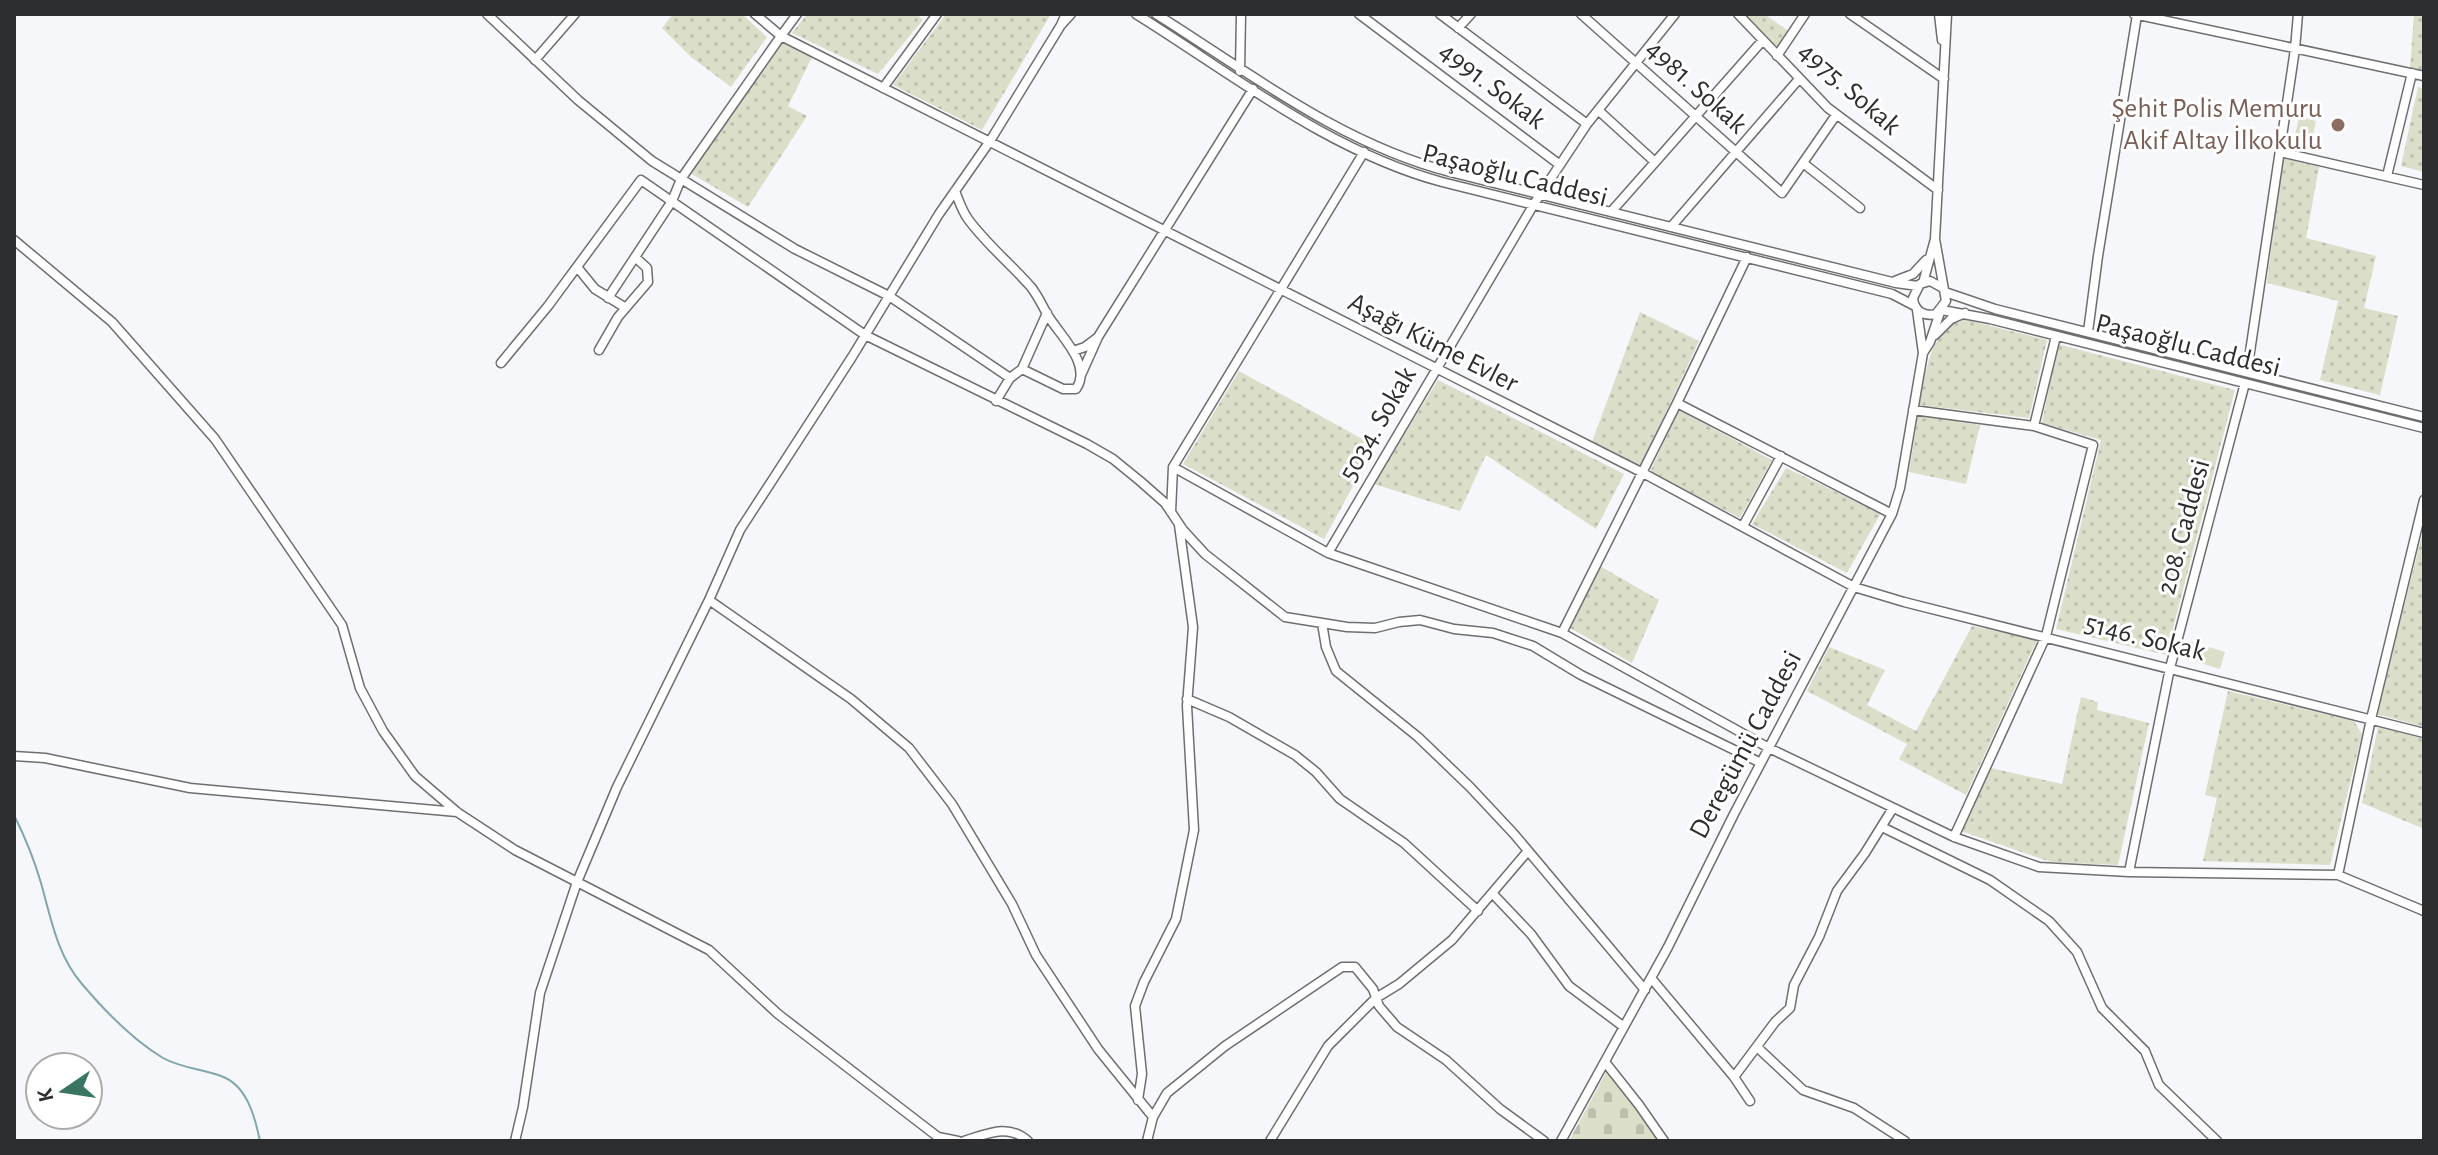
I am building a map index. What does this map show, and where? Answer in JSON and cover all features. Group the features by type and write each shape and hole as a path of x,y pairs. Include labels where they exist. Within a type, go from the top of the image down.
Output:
{"street":[{"path":"487,14 602,121 652,161 795,249 889,296 1010,378"},
{"path":"535,60 575,14"},
{"name":"Aşağı Küme Evler","path":"755,14 781,36 1643,473 1854,587"},
{"path":"608,298 672,201 681,179 797,14"},
{"path":"515,1141 540,993 577,882 617,787 740,530 1068,14"},
{"name":"Paşaoğlu Caddesi","path":"1136,14 1323,133 1363,154 1426,177 1892,294 1916,308"},
{"name":"Paşaoğlu Caddesi","path":"1156,14 1171,18 1240,67 1330,124 1368,144 1429,166 1892,282 1920,284"},
{"path":"1240,80 1241,14"},
{"name":"4991. Sokak","path":"1359,14 1560,165"},
{"path":"1440,14 1587,124"},
{"path":"1458,28 1471,14"},
{"name":"4981. Sokak","path":"1581,14 1782,193 1803,163"},
{"name":"5034. Sokak","path":"1328,553 1540,194 1587,124 1675,14"},
{"name":"4975. Sokak","path":"1738,14 1836,115 1938,190"},
{"path":"1777,56 1805,14"},
{"path":"1850,14 1944,79"},
{"path":"1939,14 1945,56"},
{"path":"1935,239 1913,298 1916,308 1930,315 1941,311 1946,301 1935,239 1947,14"},
{"path":"2088,332 2135,14 2424,76"},
{"path":"2247,372 2298,14"},
{"path":"883,88 932,16"},
{"path":"1611,212 1763,40"},
{"path":"2387,176 2412,73"},
{"path":"1671,227 1799,79"},
{"path":"1022,369 1072,391 1079,385 1098,337 1253,89"},
{"path":"1598,110 1655,162"},
{"path":"1836,115 1803,163 1860,208"},
{"path":"1171,512 1173,467 1368,144"},
{"path":"2280,152 2424,185"},
{"path":"501,363 641,180 865,335 1113,459 1165,503 1179,525 1205,554 1242,580 1285,617 1375,628 1420,620 1454,629 1493,633 1533,646 1581,675 1761,763"},
{"path":"955,191 966,216 989,246 1033,289 1073,351 1081,375"},
{"path":"14,240 112,322 215,439 342,625 360,688 383,731 415,776 457,812 515,850 709,950 778,1014 926,1128 938,1137 958,1141"},
{"path":"599,350 648,279 647,268 635,257"},
{"path":"1562,633 1747,257"},
{"path":"1892,282 1913,274 1929,257"},
{"path":"577,267 588,283 626,308"},
{"path":"1920,284 1936,282 1944,290"},
{"name":"Paşaoğlu Caddesi","path":"1944,290 1984,306 2424,417"},
{"name":"Deregümü Caddesi","path":"1561,1141 1645,990 1892,514 1923,353 1916,308"},
{"name":"Paşaoğlu Caddesi","path":"1941,311 1966,313 2424,428"},
{"name":"Deregümü Caddesi","path":"1923,353 1941,311"},
{"path":"996,401 1010,378 1022,369 1047,313"},
{"path":"1930,342 1947,322 1966,313"},
{"path":"2034,426 2056,336"},
{"path":"1073,351 1098,337"},
{"name":"208. Caddesi","path":"2129,872 2170,668 2245,383"},
{"path":"1677,403 1892,514"},
{"path":"1913,410 2034,426 2093,445 2046,636 1954,837"},
{"path":"1743,526 1781,456"},
{"path":"1173,467 1328,553 1562,633 1769,748 1954,837 2039,867 2129,872 2338,875 2424,911"},
{"path":"2338,875 2371,719 2424,500"},
{"path":"1138,1100 1142,1074 1135,1006 1176,919 1194,830 1187,699 1193,627 1179,525"},
{"name":"5146. Sokak","path":"1854,587 2424,733"},
{"path":"709,600 851,699 909,748 952,804 1012,904 1036,955 1098,1049 1153,1117"},
{"path":"1322,623 1326,647 1336,671 1418,737 1470,787 1645,990"},
{"path":"1187,699 1229,717 1295,755 1316,772 1340,799 1404,843 1478,911"},
{"path":"14,756 45,758 190,788 457,812"},
{"path":"1734,1077 1791,1005 1794,985 1819,937 1837,891 1893,808"},
{"path":"1882,827 1990,880 2049,921 2077,952 2102,1008 2145,1051 2159,1085 2217,1141"},
{"path":"1270,1141 1328,1046 1376,998 1399,984 1452,940 1527,852"},
{"path":"1493,894 1531,934 1569,986 1624,1027"},
{"path":"1147,1141 1153,1117 1167,1093 1225,1046 1342,967 1355,967 1373,989 1379,1006 1397,1027 1446,1060 1500,1109 1544,1141"},
{"path":"1651,978 1734,1077 1750,1101"},
{"path":"1758,1048 1803,1090 1854,1108 1905,1141"},
{"path":"1605,1062 1664,1141"},
{"path":"964,1141 1005,1129 1028,1141"}],"green space":[{"path":"673,14 742,14 767,37 731,87 691,57 662,28"},
{"path":"807,14 916,14 923,20 878,74 792,33"},
{"path":"946,14 1051,14 982,130 893,85"},
{"path":"1742,14 1764,14 1790,32 1778,51"},
{"path":"2414,14 2424,14 2424,72 2410,69"},
{"path":"782,41 812,57 788,106 807,116 748,207 690,173"},
{"path":"2418,87 2424,89 2424,172 2401,166"},
{"path":"2299,117 2316,121 2310,149 2293,146"},
{"path":"2282,158 2319,167 2306,238 2376,256 2364,308 2398,316 2380,395 2320,380 2338,301 2267,283"},
{"path":"1640,312 1699,341 1641,466 1592,442"},
{"path":"1958,318 2047,340 2029,418 1919,405 1934,346"},
{"path":"2057,344 2235,390 2166,655 2056,629 2101,440 2042,423"},
{"path":"1239,371 1375,446 1324,539 1183,464"},
{"path":"1438,380 1624,474 1596,529 1486,455 1460,511 1374,484"},
{"path":"1679,410 1772,460 1740,518 1650,472"},
{"path":"1918,415 1980,425 1966,484 1909,472"},
{"path":"1786,468 1881,513 1847,573 1752,524"},
{"path":"2424,527 2424,727 2377,714"},
{"path":"1600,566 1659,600 1632,663 1570,628"},
{"path":"1972,626 2037,640 1966,795 1899,759 1907,744 1807,691 1829,647 1885,670 1867,705 1916,731"},
{"path":"2189,641 2225,652 2220,669 2184,658"},
{"path":"2228,691 2354,721 2362,734 2330,865 2203,861 2217,798 2205,795"},
{"path":"2081,697 2098,702 2097,710 2149,723 2118,865 2051,862 1961,831 1991,768 2062,784"},
{"path":"2378,727 2424,739 2424,829 2362,803"},
{"path":"1608,1069 1658,1141 1569,1141"}],"waterway":[{"path":"14,815 35,865 61,949 73,973 109,1014 152,1051 177,1064 230,1080 243,1094 252,1112 260,1141"}],"place":[{"name":"Şehit Polis Memuru Akif Altay İlkokulu","path":"2338,125"}]}
